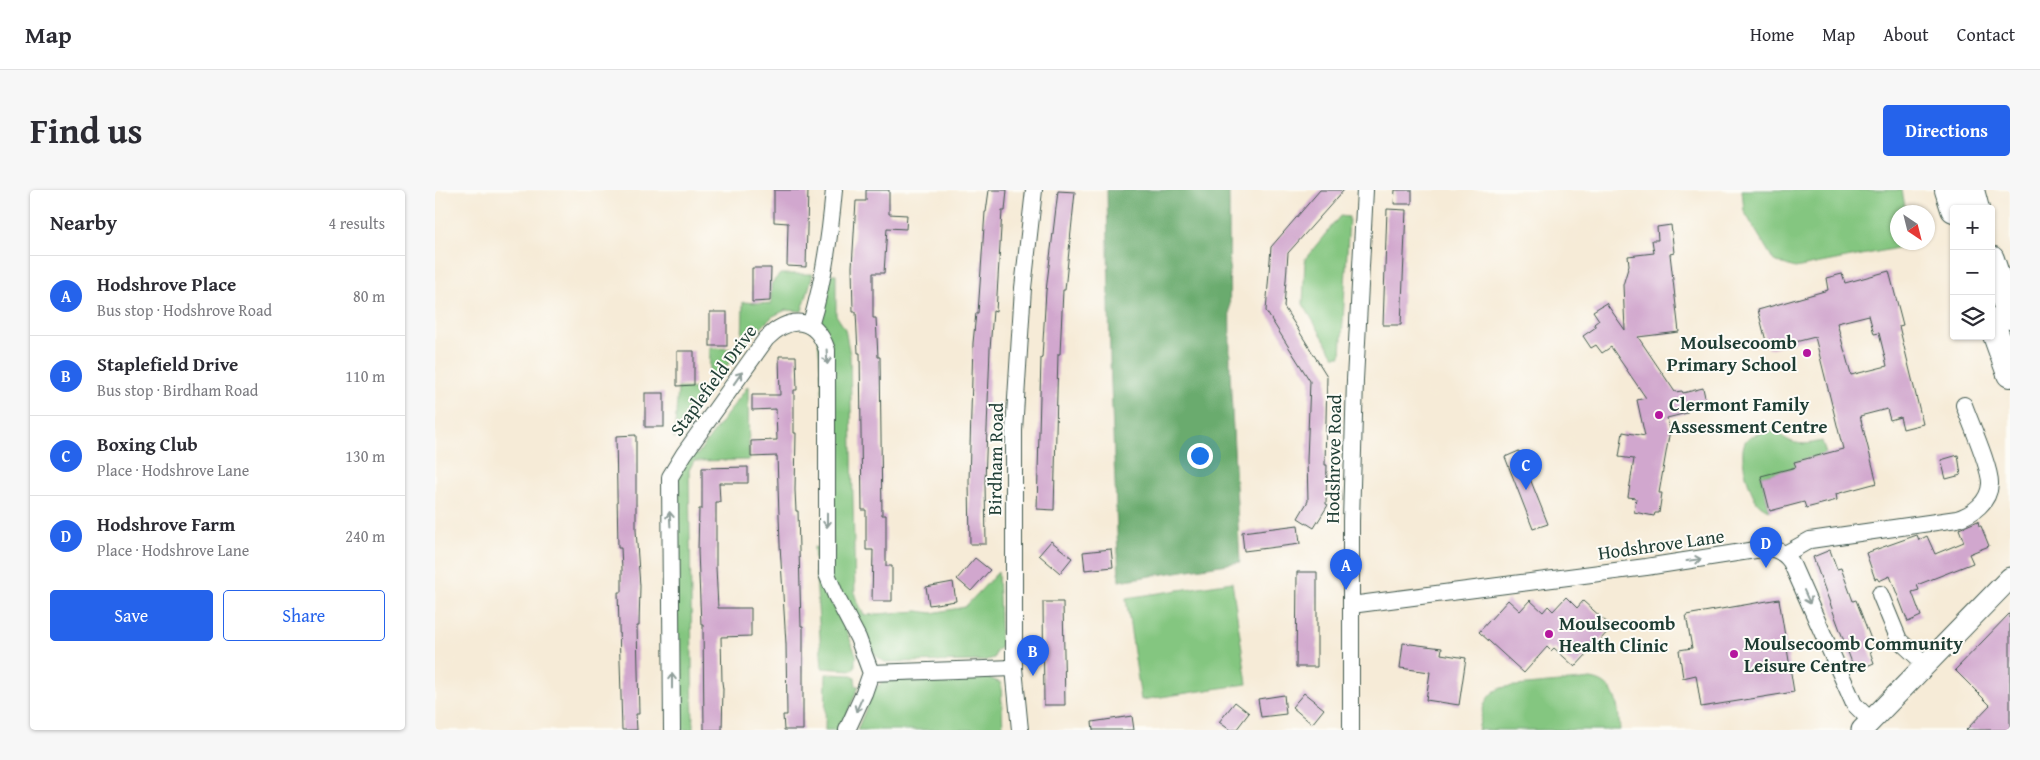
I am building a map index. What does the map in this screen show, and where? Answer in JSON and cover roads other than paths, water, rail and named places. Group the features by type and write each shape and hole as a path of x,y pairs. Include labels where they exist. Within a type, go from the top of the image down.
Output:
{"main road":[{"path":"1948,190 1953,205"},
{"path":"1971,190 1976,205"},
{"path":"1995,271 2010,316"},
{"path":"1995,332 2010,374"}],"street":[{"path":"834,190 825,264 810,326 823,342 827,356 825,391 827,574 858,638 871,673 847,730"},
{"name":"Birdham Road","path":"1019,730 1014,668 1014,430 1023,288 1034,190"},
{"name":"Hodshrove Road","path":"1351,730 1355,380 1365,190"},
{"name":"Staplefield Drive","path":"672,730 670,477 766,339 783,325 797,322 810,326"},
{"path":"1964,406 1990,481 1986,496 1977,509 1957,519 1810,540 1785,554 1791,562 1854,704 1866,726 2010,578"},
{"name":"Hodshrove Lane","path":"1351,605 1646,567 1768,548 1777,549 1785,554"},
{"path":"1880,594 1899,640 1925,664"},
{"path":"871,673 1014,668"}],"place":[{"name":"Moulsecoomb Primary School","path":"1807,353"},
{"name":"Clermont Family Assessment Centre","path":"1659,415"},
{"name":"Boxing Club","path":"1526,490"},
{"name":"Hodshrove Farm","path":"1766,568"},
{"name":"Hodshrove Place","path":"1346,590"},
{"name":"Moulsecoomb Health Clinic","path":"1549,634"},
{"name":"Moulsecoomb Community Leisure Centre","path":"1734,654"},
{"name":"Staplefield Drive","path":"1033,676"}]}
